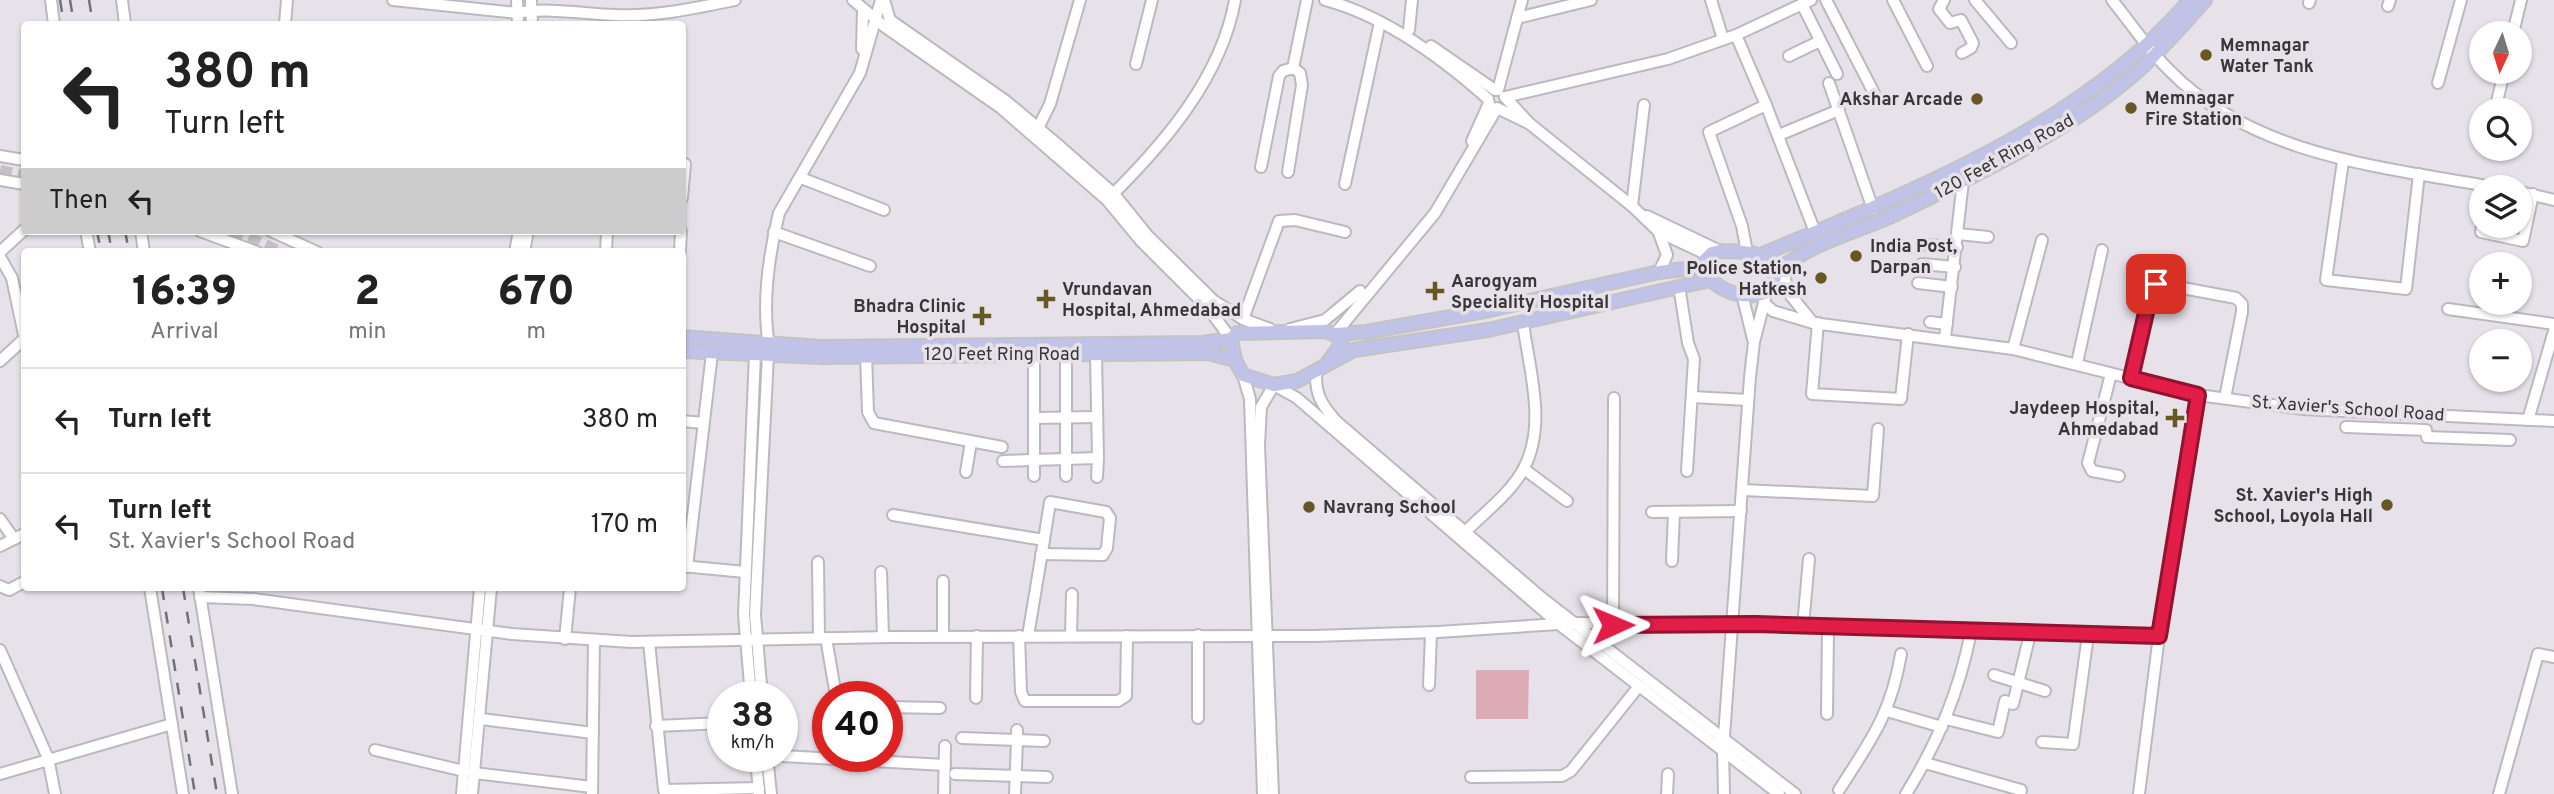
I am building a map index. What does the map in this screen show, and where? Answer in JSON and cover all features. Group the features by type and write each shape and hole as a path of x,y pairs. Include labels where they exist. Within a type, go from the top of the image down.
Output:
{"main road":[{"name":"120 Feet Ring Road","path":"1761,255 1873,209 2017,134 2152,49 2190,0"},
{"name":"120 Feet Ring Road","path":"1771,287 1787,262 1800,253 1880,221 1963,181 2102,98 2205,0"},
{"path":"1231,339 1234,360 1243,375 1274,385 1297,381 1354,350 1523,323 1710,280 1742,294 1771,287 1772,263 1761,255 1746,252 1711,258 1529,303 1366,332 1335,334"},
{"path":"1710,280 1711,258"},
{"name":"120 Feet Ring Road","path":"686,351 712,353 1203,343 1231,339 1237,332 1270,329 1310,329 1335,334"},
{"path":"1328,362 1342,343 1335,334"},
{"name":"120 Feet Ring Road","path":"686,338 762,350 866,355 1208,353 1234,360"}],"street":[{"path":"51,0 54,21"},
{"path":"122,0 125,21"},
{"path":"285,21 287,0"},
{"path":"393,0 517,19"},
{"path":"517,0 517,19"},
{"path":"517,19 531,5 618,20 734,0"},
{"path":"853,0 875,19 1001,108 1111,197 1141,241 1208,308 1231,339"},
{"path":"759,681 745,572 774,232 779,213 860,73 883,0"},
{"path":"883,0 890,20 1006,101 1038,128 1214,301 1243,319 1270,329"},
{"path":"1038,128 1050,104 1080,0"},
{"path":"1136,64 1152,0"},
{"path":"1111,197 1160,144 1200,90 1231,24 1235,0"},
{"path":"1293,68 1307,0"},
{"path":"1325,0 1361,12 1404,34 1530,124 1635,209 1659,232 1711,258"},
{"path":"1346,0 1409,30 1495,98"},
{"path":"1409,30 1412,0"},
{"path":"1335,334 1435,213 1495,98 1522,0"},
{"path":"1517,18 1591,0"},
{"path":"1711,0 1723,39"},
{"path":"1826,0 1874,93"},
{"path":"1893,0 1927,66"},
{"path":"1944,0 1938,9 1950,23 1961,20 1973,43 1971,48 1962,52"},
{"path":"1975,0 2011,43"},
{"path":"2112,0 2169,71 2198,95 2238,119 2280,140 2343,161 2469,183"},
{"path":"2438,83 2461,0"},
{"path":"2517,21 2521,0"},
{"path":"1287,330 1325,320 1355,298 1429,209 1495,98 1668,59 1736,35 1807,2 1820,41 1837,74"},
{"path":"751,681 766,235 773,210 854,70 865,37 863,10"},
{"path":"1345,184 1380,22"},
{"path":"1736,35 1779,135 1815,232"},
{"path":"1789,56 1820,41"},
{"path":"1261,167 1279,76 1283,71 1293,68"},
{"path":"1288,172 1302,85 1300,73 1293,68"},
{"path":"1829,83 1873,209"},
{"path":"1635,209 1644,105"},
{"path":"1746,252 1742,226 1709,132 1766,105"},
{"path":"1779,135 1839,110"},
{"path":"0,156 21,160"},
{"path":"2343,161 2326,280 2406,289 2419,174"},
{"path":"801,178 884,210"},
{"path":"0,180 21,184"},
{"path":"1945,338 1963,181"},
{"path":"2532,199 2533,194 2554,200"},
{"path":"1635,209 1711,258"},
{"path":"1243,319 1279,221 1295,220 1345,232"},
{"path":"774,232 870,266"},
{"path":"1659,232 1667,255 1659,272"},
{"path":"21,233 0,254 12,278 21,322"},
{"path":"1958,234 1987,237"},
{"path":"211,235 246,248"},
{"path":"280,235 310,248"},
{"path":"304,245 306,235"},
{"path":"2013,349 2042,240"},
{"path":"1926,245 1957,247"},
{"path":"2077,363 2102,250"},
{"path":"1787,262 1785,279 1788,292 1816,323 1812,394 1901,399 1908,334"},
{"path":"1922,264 1955,267"},
{"path":"12,278 21,281"},
{"path":"1918,283 1952,287"},
{"path":"2131,378 2151,291 2156,284 2224,295 2236,298 2242,304 2225,398"},
{"path":"1679,286 1693,359 1687,471"},
{"path":"1724,794 1724,745 1754,342 1771,287 1788,292"},
{"name":"St. Xavier's School Road","path":"1771,287 1773,310 1816,323 2013,349 2198,395 2304,409 2554,421"},
{"path":"1742,294 1754,342"},
{"path":"1360,301 1355,321 1366,332"},
{"path":"2448,309 2554,324"},
{"path":"1930,322 1947,324"},
{"path":"1465,532 1524,469 1536,419 1523,323"},
{"path":"2528,420 2554,331"},
{"path":"0,361 21,340"},
{"path":"686,560 712,353"},
{"path":"1066,354 1066,476"},
{"path":"1096,354 1097,477"},
{"path":"866,355 868,412 874,423 1002,447"},
{"path":"1034,355 1034,476"},
{"path":"1316,371 1315,388 1320,403 1336,421 1779,794"},
{"path":"2111,374 2088,463 2092,471 2119,477"},
{"path":"1243,375 1250,399 1273,794"},
{"path":"1258,524 1261,407 1274,385 1313,411 1560,625 1639,686 1795,794"},
{"path":"2138,794 2159,636 2198,395"},
{"path":"1692,397 1748,400"},
{"path":"1613,625 1614,398"},
{"path":"1036,418 1097,418"},
{"path":"686,421 703,423"},
{"path":"2346,427 2426,430 2427,438 2510,440"},
{"path":"1743,489 1873,496 1878,429"},
{"path":"966,472 971,442"},
{"path":"1003,461 1098,457"},
{"path":"1524,469 1567,501"},
{"path":"686,494 695,495"},
{"path":"1041,554 1103,555 1107,548 1110,517 1106,512 1050,502 1024,636 1021,692 1025,701 1110,702 1126,696 1127,636"},
{"path":"1652,512 1741,512"},
{"path":"1672,561 1674,512"},
{"path":"893,515 1044,540"},
{"path":"0,519 19,537 0,546"},
{"path":"1803,625 1809,559"},
{"path":"818,562 823,638 833,681"},
{"path":"686,567 745,572"},
{"path":"881,572 883,637"},
{"path":"943,581 943,636"},
{"path":"0,586 9,590 21,584"},
{"path":"150,591 183,794"},
{"path":"462,794 481,719 480,591"},
{"path":"472,794 469,772 482,629 490,591"},
{"path":"565,639 570,591"},
{"path":"232,794 199,592 253,593 482,629 565,639 649,642 943,636 1431,633 1574,623 1803,625 2159,636"},
{"path":"1071,636 1072,594"},
{"path":"1826,714 1828,626"},
{"path":"1906,794 1925,763 1944,723 1972,632"},
{"path":"1429,685 1431,633"},
{"path":"1887,711 1998,732 2005,701 2012,704 2031,634"},
{"path":"1198,635 1198,718"},
{"path":"2042,742 2073,744 2088,635"},
{"path":"976,698 977,636"},
{"path":"1263,636 1263,794"},
{"path":"375,750 469,772 592,790 594,640"},
{"path":"649,642 664,790 759,791 757,772"},
{"path":"0,650 48,758 55,794"},
{"path":"1839,790 1887,711 1895,691 1901,654"},
{"path":"2499,794 2538,654 2554,657"},
{"path":"1994,675 2045,691"},
{"path":"1471,777 1562,776 1571,771 1639,686"},
{"path":"903,707 940,708"},
{"path":"481,719 593,733"},
{"path":"0,774 172,724"},
{"path":"656,726 707,724"},
{"path":"1015,794 1017,735"},
{"path":"962,737 1017,735 1044,741"},
{"path":"943,794 945,746"},
{"path":"798,757 945,765"},
{"path":"1925,763 2021,790 2020,794"},
{"path":"769,772 771,794"},
{"path":"955,774 1047,777"},
{"path":"1667,794 1668,774"}],"shaded area":[{"path":"1476,670 1529,670 1528,719 1476,719"}],"tunnel":[{"path":"0,171 21,175"},
{"path":"241,235 272,248"}],"railway":[{"path":"60,0 64,21"},
{"path":"70,0 74,21"},
{"path":"89,0 92,21"},
{"path":"98,235 100,248"},
{"path":"109,235 111,248"},
{"path":"126,235 128,248"},
{"path":"162,591 195,794"},
{"path":"183,591 217,794"}],"place":[{"name":"Memnagar Water Tank","path":"2206,55"},
{"name":"Akshar Arcade","path":"1977,99"},
{"name":"Memnagar Fire Station","path":"2131,108"},
{"name":"India Post, Darpan","path":"1856,256"},
{"name":"Police Station, Hatkesh","path":"1821,278"},
{"name":"Aarogyam Speciality Hospital","path":"1435,291"},
{"name":"Vrundavan Hospital, Ahmedabad","path":"1046,299"},
{"name":"Bhadra Clinic Hospital","path":"982,316"},
{"name":"Jaydeep Hospital, Ahmedabad","path":"2175,418"},
{"name":"St. Xavier's High School, Loyola Hall","path":"2387,505"},
{"name":"Navrang School","path":"1309,507"}],"route":[{"path":"1613,625 1756,624 2159,636 2198,395 2131,378 2151,291 2156,284"}]}
